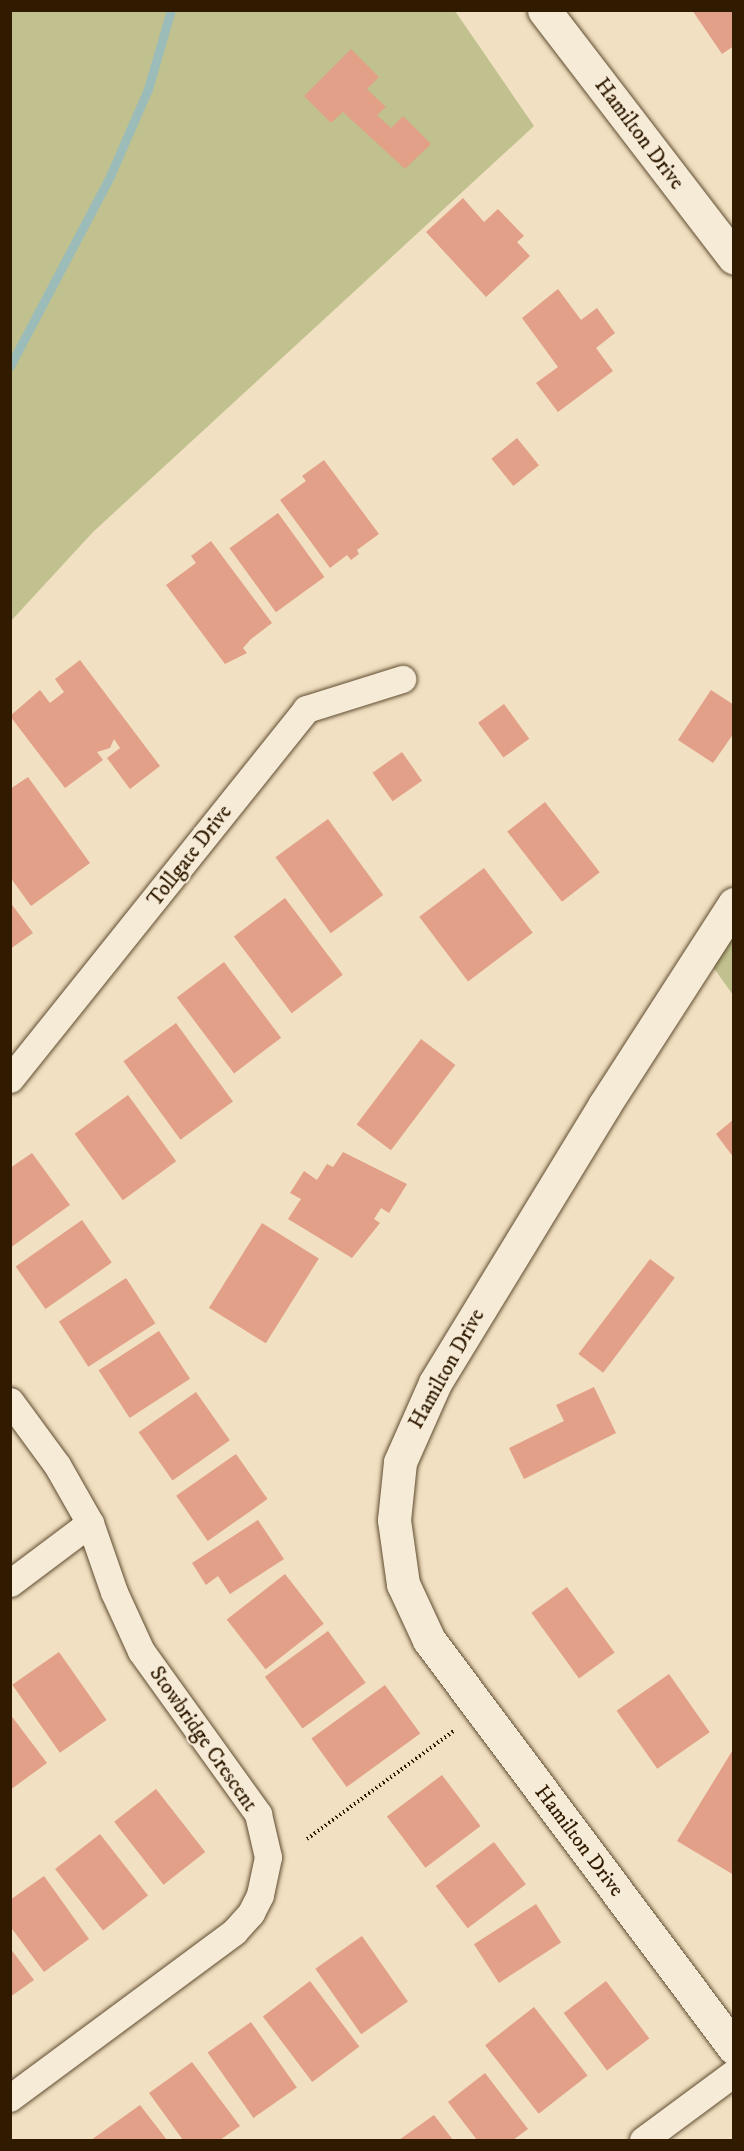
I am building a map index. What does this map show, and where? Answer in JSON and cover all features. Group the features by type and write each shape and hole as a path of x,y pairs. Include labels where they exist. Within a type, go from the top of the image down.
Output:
{"street":[{"name":"Hamilton Drive","path":"544,10 734,258"},
{"name":"Tollgate Drive","path":"10,1079 306,709 402,679"},
{"name":"Hamilton Drive","path":"734,904 604,1106 435,1383 400,1462 394,1520 403,1584 429,1640 734,2048"},
{"name":"Stowbridge Crescent","path":"10,1401 57,1465 90,1523 114,1592 141,1651 258,1815 268,1857 267,1875 251,1913 234,1932 10,2098"},
{"path":"10,1583 90,1523"},
{"path":"643,2140 734,2073"}],"path":[{"path":"307,1839 454,1730"}],"green space":[{"path":"11,11 455,11 534,126 93,532 11,621"},
{"path":"733,911 733,995 706,957"}],"building":[{"path":"692,10 734,10 734,46 722,54"},
{"path":"351,49 379,77 367,89 386,107 377,115 391,128 403,116 431,144 405,169 343,112 331,123 304,96"},
{"path":"463,198 484,222 498,209 524,236 517,242 530,256 486,297 426,232"},
{"path":"558,289 581,320 597,308 615,333 596,348 613,371 558,412 536,383 558,367 522,318"},
{"path":"517,438 539,465 513,486 491,459"},
{"path":"324,460 379,534 357,550 359,554 351,560 347,555 330,568 280,500 306,481 302,476"},
{"path":"278,513 324,577 276,612 229,548"},
{"path":"211,541 272,623 243,648 247,653 225,664 166,585 196,563 191,556"},
{"path":"80,660 160,766 130,789 107,758 120,748 114,739 110,748 97,752 103,760 65,788 10,716 40,690 50,703 64,692 55,679"},
{"path":"711,690 734,705 734,733 713,763 678,740"},
{"path":"504,704 529,739 503,758 478,723"},
{"path":"402,752 422,781 393,801 373,773"},
{"path":"28,777 90,863 31,906 10,877 10,789"},
{"path":"545,802 600,872 562,902 507,832"},
{"path":"328,819 383,895 331,933 275,857"},
{"path":"484,868 533,933 468,981 419,917"},
{"path":"285,898 343,975 292,1013 234,937"},
{"path":"10,902 33,933 10,949"},
{"path":"224,962 281,1038 234,1073 177,998"},
{"path":"176,1023 233,1101 180,1140 123,1061"},
{"path":"421,1039 455,1065 391,1150 357,1124"},
{"path":"128,1095 176,1161 123,1200 75,1134"},
{"path":"734,1119 734,1158 716,1134"},
{"path":"343,1152 407,1184 389,1213 381,1208 374,1219 380,1223 352,1258 288,1219 301,1199 290,1193 304,1171 317,1180 327,1164 333,1167"},
{"path":"32,1153 70,1205 10,1248 10,1168"},
{"path":"82,1220 112,1263 45,1309 16,1266"},
{"path":"262,1223 319,1259 266,1343 209,1308"},
{"path":"650,1259 675,1278 603,1373 578,1354"},
{"path":"126,1278 155,1323 88,1367 59,1322"},
{"path":"159,1331 190,1379 130,1418 99,1370"},
{"path":"594,1387 616,1433 524,1479 509,1448 564,1421 556,1405"},
{"path":"196,1392 230,1440 173,1480 139,1432"},
{"path":"236,1454 268,1499 208,1541 176,1496"},
{"path":"258,1520 284,1559 230,1594 218,1576 206,1585 192,1563"},
{"path":"285,1574 324,1624 265,1669 227,1620"},
{"path":"567,1587 615,1653 579,1678 531,1613"},
{"path":"328,1631 366,1683 303,1729 265,1677"},
{"path":"59,1652 107,1720 60,1753 12,1685"},
{"path":"669,1674 710,1732 657,1769 617,1711"},
{"path":"385,1685 420,1734 347,1787 311,1738"},
{"path":"10,1714 47,1763 10,1790"},
{"path":"734,1748 734,1875 677,1841"},
{"path":"442,1775 481,1826 425,1868 387,1817"},
{"path":"156,1789 205,1852 163,1885 114,1822"},
{"path":"100,1834 148,1895 103,1931 55,1869"},
{"path":"494,1842 526,1884 468,1928 436,1886"},
{"path":"44,1876 89,1939 44,1972 10,1926 10,1900"},
{"path":"536,1904 561,1943 499,1983 474,1944"},
{"path":"362,1936 408,2002 361,2034 315,1969"},
{"path":"10,1948 34,1980 10,1997"},
{"path":"310,1981 359,2046 312,2082 263,2017"},
{"path":"606,1981 649,2039 607,2070 564,2013"},
{"path":"534,2007 588,2076 539,2114 485,2045"},
{"path":"251,2022 297,2088 253,2118 208,2052"},
{"path":"192,2062 240,2126 220,2140 183,2140 149,2093"},
{"path":"485,2073 528,2129 513,2140 477,2140 448,2102"},
{"path":"140,2105 167,2140 91,2140"},
{"path":"434,2115 453,2140 399,2140"}],"waterway":[{"path":"10,366 110,176 148,89 171,10"}]}
